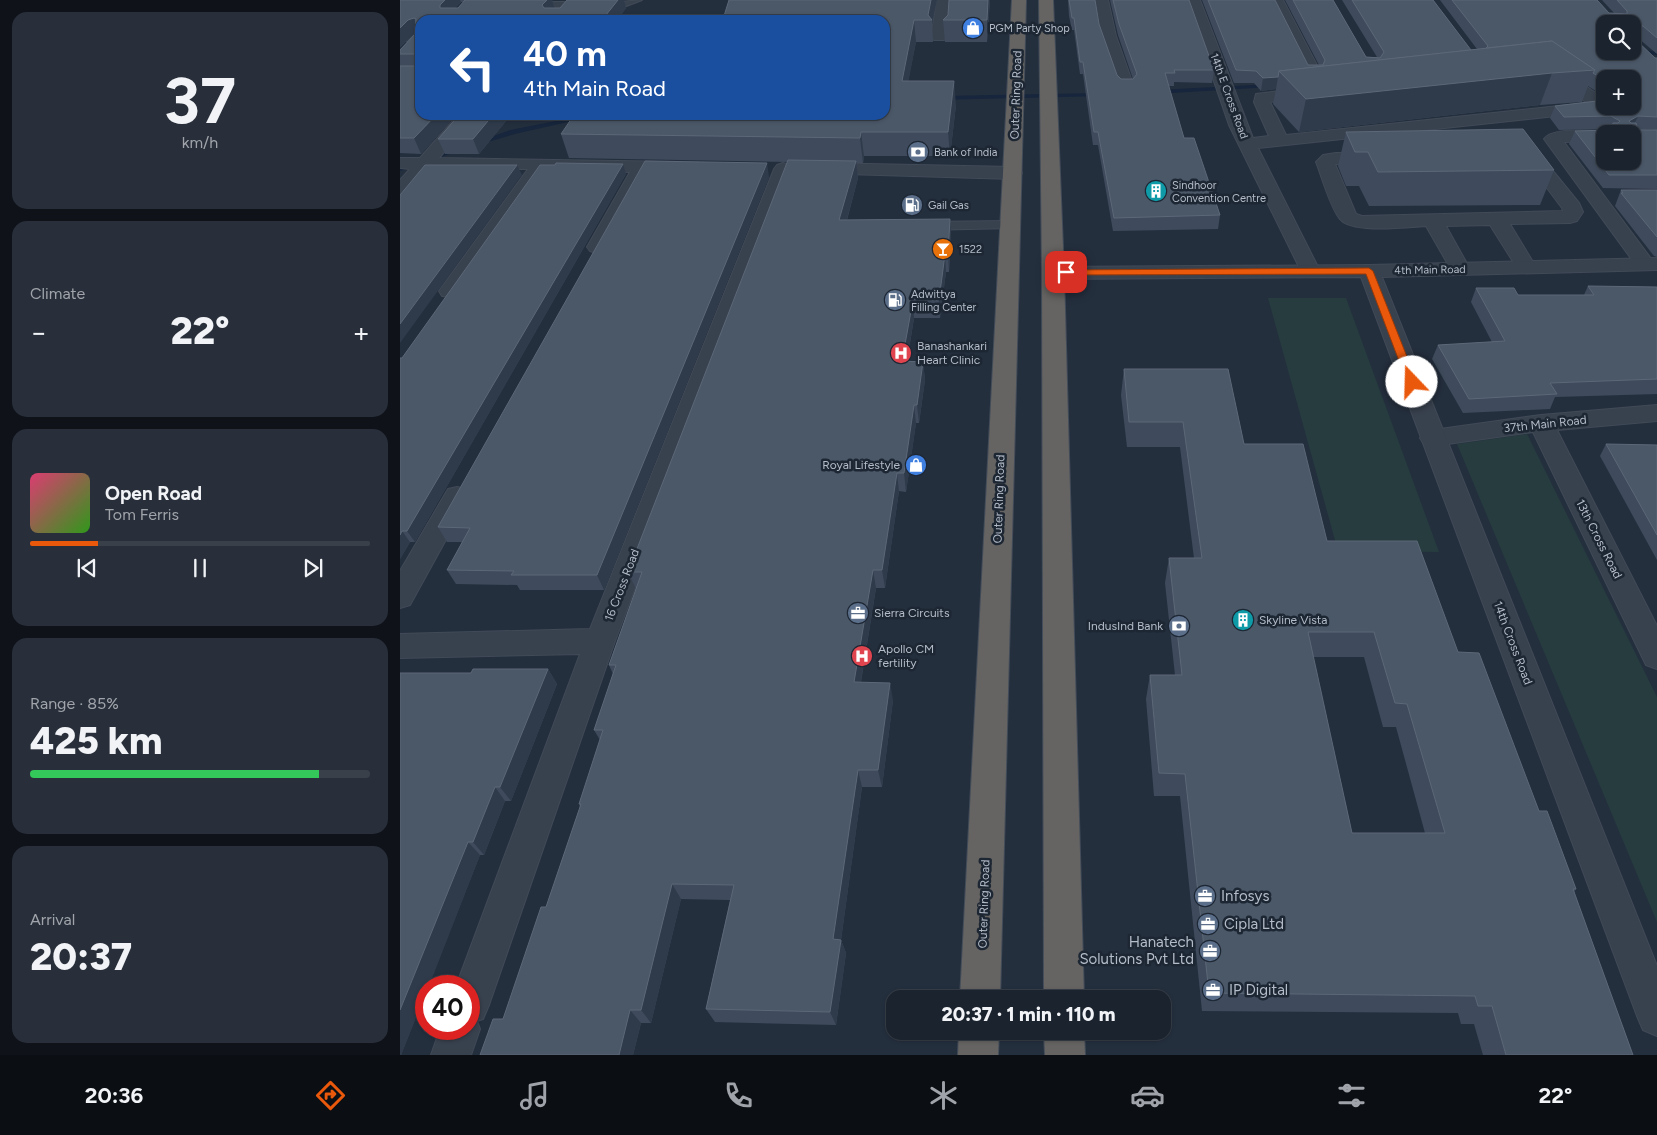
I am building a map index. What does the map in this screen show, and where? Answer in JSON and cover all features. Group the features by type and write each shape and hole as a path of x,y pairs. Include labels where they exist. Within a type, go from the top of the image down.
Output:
{"highway":[{"name":"Outer Ring Road","path":"980,990 1019,0"},
{"path":"1046,0 1064,990"},
{"path":"978,1055 979,1040"},
{"path":"1064,1040 1065,1055"}],"street":[{"path":"939,37 944,0"},
{"path":"1101,0 1108,36 1126,87"},
{"name":"14th E Cross Road","path":"1193,0 1238,125 1310,271"},
{"path":"1276,0 1313,73"},
{"path":"560,15 567,8"},
{"path":"400,36 415,37"},
{"path":"407,52 415,43"},
{"path":"1247,144 1532,115 1593,107 1598,103 1550,68 1543,66"},
{"path":"1280,141 1262,98 1324,90"},
{"path":"1532,115 1553,139 1594,196 1651,264"},
{"path":"400,191 463,120"},
{"path":"1238,125 1271,122"},
{"path":"1553,139 1557,137 1596,136"},
{"path":"1526,157 1538,164 1572,207 1573,212 1570,217 1562,219 1497,220 1362,222 1353,220 1348,217 1325,162 1336,158 1526,157"},
{"path":"400,163 698,168"},
{"path":"439,306 541,164"},
{"path":"588,262 641,168"},
{"name":"16 Cross Road","path":"480,975 773,168 1013,173"},
{"path":"1594,196 1621,196"},
{"path":"1497,220 1526,267"},
{"path":"1432,221 1460,269"},
{"name":"4th Main Road","path":"1052,273 1369,271 1651,264"},
{"name":"14th Cross Road","path":"1369,271 1657,1016"},
{"name":"37th Main Road","path":"1434,438 1541,423 1657,413"},
{"name":"13th Cross Road","path":"1541,423 1657,656"},
{"path":"400,597 468,477"},
{"path":"400,646 600,641"},
{"path":"451,1055 456,1040"}],"lane":[{"path":"479,0 481,4 501,5 621,5 637,0"},
{"path":"913,226 1010,225"}],"green space":[{"path":"1268,298 1346,298 1439,552 1338,551"},
{"path":"1527,434 1657,697 1657,922 1457,444"}],"building":[{"path":"400,0 445,0 440,5 440,8 458,8 465,0 547,0 542,5 544,8 560,8 567,0 618,0 606,15 415,15 415,18 408,20 400,28"},
{"path":"729,0 931,0 928,15 932,20 914,20 902,81 954,81 948,132 861,132 860,138 561,134 571,120 890,120 890,15 724,15"},
{"path":"949,0 988,0 987,20 943,20 948,15"},
{"path":"1069,0 1095,0 1099,24 1117,75 1121,79 1133,79 1137,74 1119,24 1113,0 1189,0 1214,70 1174,70 1175,73 1165,73 1184,138 1194,138 1220,215 1114,218 1098,132 1094,132 1083,62 1080,62 1074,18 1072,18"},
{"path":"1208,0 1275,0 1308,65 1323,65 1325,60 1293,0 1333,0 1366,57 1380,58 1384,52 1352,0 1433,0 1471,50 1279,71 1278,77 1263,78 1256,71 1236,70"},
{"path":"1452,0 1597,0 1609,13 1627,14 1627,11 1617,0 1657,0 1657,38 1641,26 1641,15 1596,15 1596,60 1641,60 1641,45 1657,58 1657,117 1638,116 1629,121 1636,123 1637,125 1612,125 1613,123 1620,121 1611,116 1564,117 1555,106 1596,101 1596,115 1641,115 1641,70 1596,70 1596,75 1593,73 1595,70 1552,41 1486,48 1488,46"},
{"path":"415,34 415,54 400,54 400,50"},
{"path":"1552,41 1595,70 1306,99 1279,71"},
{"path":"400,66 415,66 415,120 431,120 414,138 400,138"},
{"path":"455,120 489,120 473,139 438,139"},
{"path":"1523,129 1554,170 1378,172 1368,152 1355,152 1346,132"},
{"path":"1596,130 1596,158 1575,131"},
{"path":"1641,130 1657,130 1657,175 1609,175 1605,170 1641,170"},
{"path":"788,160 856,161 839,220 950,219 948,254 945,254 939,300 913,300 902,361 923,362 917,405 914,405 904,473 897,473 882,570 873,570 854,682 890,683 878,770 858,770 833,939 841,940 830,1012 706,1009 734,885 672,884 641,1010 630,1010 619,1055 480,1055 493,1019 503,1019 541,907 546,907 581,804 579,804 603,730 594,730 616,665 609,665 642,572 628,572"},
{"path":"645,161 767,163 597,575 511,575 514,571 447,570 470,528 438,527"},
{"path":"556,163 623,164 407,531 402,531 400,535 400,358 402,358 540,165 555,165"},
{"path":"425,165 517,165 400,324 400,195"},
{"path":"1621,190 1657,190 1657,237 1621,193 1623,193"},
{"path":"1588,286 1657,287 1657,379 1550,383 1557,394 1469,399 1438,345 1505,341 1476,288 1514,288 1518,295 1594,295"},
{"path":"1124,369 1228,369 1244,444 1303,444 1327,541 1417,541 1458,652 1479,653 1539,811 1547,811 1633,1055 1506,1055 1492,1006 1478,1006 1475,996 1209,993 1185,774 1159,773 1150,675 1182,675 1169,558 1202,558 1183,422 1129,422","holes":["1308,632 1374,632 1395,703 1407,704 1445,833 1352,833"]},
{"path":"1606,444 1657,445 1657,535"},
{"path":"473,669 548,669 500,787 495,787 473,842 468,842 400,1010 400,673 471,673"}],"waterway":[{"path":"1641,52 1657,53"},
{"path":"1156,92 1272,86"},
{"path":"941,98 1100,95"},
{"path":"478,143 513,132 572,120"},
{"path":"400,169 460,149"}],"place":[{"name":"PGM Party Shop","path":"973,28"},
{"name":"Bank of India","path":"918,152"},
{"name":"Sindhoor Convention Centre","path":"1156,191"},
{"name":"Gail Gas","path":"912,205"},
{"name":"1522","path":"943,249"},
{"name":"Adwittya Filling Center","path":"895,300"},
{"name":"Banashankari Heart Clinic","path":"901,353"},
{"name":"Royal Lifestyle","path":"916,465"},
{"name":"Sierra Circuits","path":"858,613"},
{"name":"Skyline Vista","path":"1243,620"},
{"name":"IndusInd Bank","path":"1179,626"},
{"name":"Apollo CM fertility","path":"862,656"},
{"name":"Infosys","path":"1205,896"},
{"name":"Cipla Ltd","path":"1208,924"},
{"name":"Hanatech Solutions Pvt Ltd","path":"1210,951"},
{"name":"IP Digital","path":"1213,990"}],"route":[{"path":"1066,272 1369,271 1412,382"}]}
